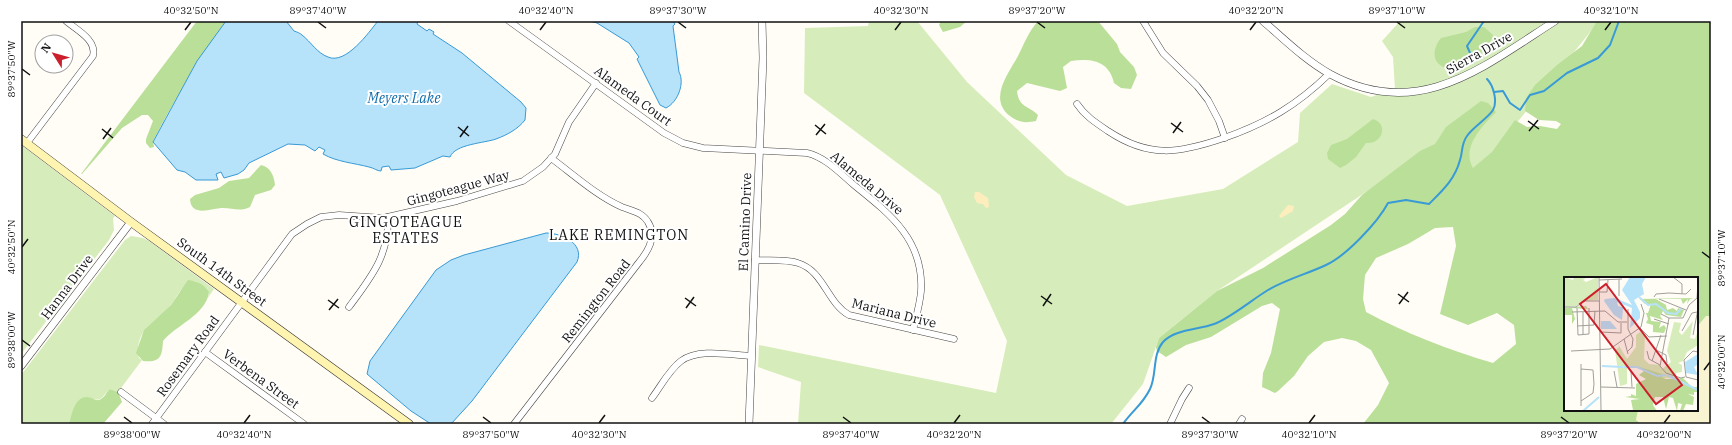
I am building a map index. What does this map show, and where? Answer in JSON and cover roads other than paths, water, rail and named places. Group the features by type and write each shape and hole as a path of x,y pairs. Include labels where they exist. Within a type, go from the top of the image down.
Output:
{"main road":[{"name":"South 14th Street","path":"24,141 131,222 242,301 409,424"}],"street":[{"path":"24,141 90,60 94,48 88,38 66,21"},
{"name":"Alameda Court","path":"509,21 664,133 683,143 703,148 759,150"},
{"name":"El Camino Drive","path":"749,424 763,58 762,21"},
{"path":"1143,21 1163,53 1197,86 1208,100 1219,121 1225,138"},
{"name":"Sierra Drive","path":"1263,21 1307,58 1329,74 1350,84 1381,91 1401,92 1431,89 1467,76 1555,21"},
{"path":"1077,104 1091,120 1127,142 1146,148 1161,150 1184,150 1225,138 1256,126 1278,115 1297,102 1329,74"},
{"name":"Gingoteague Way","path":"242,301 285,242 307,224 329,215 376,218 414,212 515,184 530,178 551,158 569,122 596,83"},
{"name":"Alameda Drive","path":"759,150 807,152 817,156 894,219 909,239 918,262 920,273 921,291 913,330"},
{"name":"Remington Road","path":"514,424 646,254 651,243 651,230 649,223 641,214 612,202 551,158"},
{"path":"349,307 380,262 387,238 388,217"},
{"name":"Hanna Drive","path":"21,366 131,222"},
{"name":"Mariana Drive","path":"755,260 800,263 815,274 837,306 844,313 857,318 954,338"},
{"name":"Rosemary Road","path":"152,424 242,301"},
{"name":"Verbena Street","path":"205,352 304,424"},
{"path":"652,398 678,364 688,357 701,354 751,356"},
{"path":"1170,424 1189,388"},
{"path":"121,392 164,424"}],"water":[{"name":"Meyers Lake","path":"226,21 286,21 294,31 301,34 321,53 328,57 335,58 349,52 356,46 378,21 418,21 417,24 427,31 429,29 434,32 433,34 462,53 521,102 526,108 525,120 516,129 508,134 458,149 450,157 443,156 415,168 391,170 389,166 382,167 380,171 371,167 328,157 323,154 325,150 319,147 315,151 305,145 288,144 249,163 244,170 238,174 224,178 221,172 216,174 218,180 196,180 185,172 177,170 153,142 197,61"},
{"path":"590,21 673,21 675,24 673,26 679,72 681,76 681,87 677,97 670,105 666,108 660,105 637,59 639,57 629,43 597,23"},
{"path":"546,233 552,233 565,237 575,244 579,255 577,262 472,401 451,424 431,424 411,411 367,374 370,361 436,270 451,260 464,255"}],"waterway":[{"path":"1474,62 1467,46 1484,21"},
{"path":"1494,92 1503,91 1510,103 1520,110 1530,95 1544,91 1567,73 1598,58 1610,45 1619,21"},
{"path":"1123,424 1144,399 1150,389 1157,353 1163,342 1168,338 1180,332 1214,324 1234,313 1275,286 1334,261 1361,238 1388,203 1406,200 1429,204 1452,179 1458,167 1464,142 1467,136 1493,110 1495,98 1491,85 1487,79"}],"district":[{"name":"GINGOTEAGUE ESTATES","path":"406,230"},
{"name":"LAKE REMINGTON","path":"619,235"}]}
